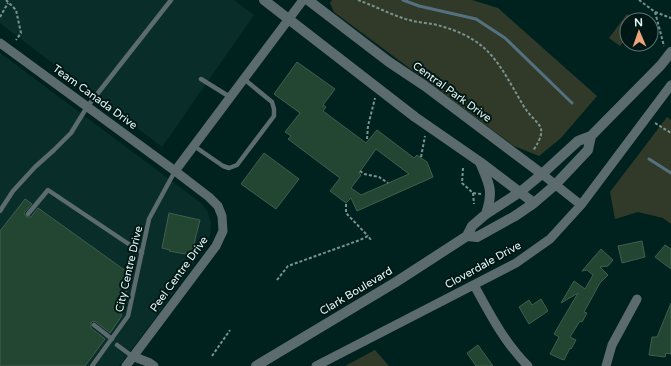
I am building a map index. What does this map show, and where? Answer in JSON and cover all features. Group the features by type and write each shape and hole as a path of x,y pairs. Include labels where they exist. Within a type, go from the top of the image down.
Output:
{"street":[{"path":"264,0 329,52 534,203"},
{"path":"175,171 303,0"},
{"name":"Central Park Drive","path":"308,0 389,62 425,86 581,205"},
{"name":"Team Canada Drive","path":"0,43 175,171"},
{"name":"Clark Boulevard","path":"256,366 396,282 467,236 472,226 486,214 520,192 578,141 591,136 669,55"},
{"name":"Cloverdale Drive","path":"316,366 516,263 543,244 581,205 671,85"},
{"name":"Clark Boulevard","path":"467,236 477,237 515,216 534,203 588,150 591,136"},
{"path":"480,162 488,181 490,194 490,202 486,214"},
{"name":"Peel Centre Drive","path":"126,366 216,246 223,231 222,216 218,206 175,171"},
{"path":"474,285 500,333 514,352 528,366"},
{"path":"606,366 612,345 637,298"},
{"path":"132,356 138,366"},
{"path":"132,356 154,366"}],"lane":[{"path":"0,211 13,191 35,167 71,133 83,116 87,107 171,0"},
{"path":"202,79 231,97"},
{"path":"194,146 223,166 229,168 237,165 274,116 272,102 244,79"},
{"name":"City Centre Drive","path":"92,366 128,316 149,219 175,171"},
{"path":"28,214 48,190 142,253"},
{"path":"94,325 112,339"},
{"path":"117,346 132,356"}],"path":[{"path":"6,0 16,10 21,33 16,40"},
{"path":"358,0 372,4 408,20 444,27 476,40 485,47 496,60 526,110 539,123 542,133 540,140 533,151"},
{"path":"639,0 655,12"},
{"path":"0,16 8,3"},
{"path":"659,14 671,18"},
{"path":"659,24 669,55"},
{"path":"367,139 368,126 376,95"},
{"path":"646,118 671,133"},
{"path":"421,157 426,132"},
{"path":"464,168 462,183 473,192 482,195"},
{"path":"360,171 364,174 379,177 388,183"},
{"path":"473,192 474,204"},
{"path":"346,204 346,213 371,240"},
{"path":"277,280 288,266 368,236"},
{"path":"212,356 230,330"}],"shaded area":[{"path":"0,0 234,0 254,15 162,147 0,23"},
{"path":"332,0 472,0 498,8 597,96 561,138 539,156 514,146 334,12 330,3"},
{"path":"619,25 619,45 609,38"},
{"path":"0,53 201,203 208,212 211,223 210,235 206,246 119,366 0,366"},
{"path":"667,117 671,120 671,224 663,218 638,212 615,219 610,192"},
{"path":"375,350 389,366 345,366"}],"building":[{"path":"297,62 335,89 323,105 326,107 323,111 366,143 377,130 414,158 417,155 427,162 433,177 357,211 351,198 346,203 330,191 340,178 288,139 291,136 285,132 300,113 274,94","holes":["376,149 409,174 361,195 351,188 361,175 359,173"]},
{"path":"264,153 299,179 276,209 241,184"},
{"path":"25,199 32,204 24,213 26,217 31,217 38,208 130,274 121,317 110,333 96,322 93,321 91,323 91,328 105,339 85,366 0,366 0,231"},
{"path":"169,213 200,220 191,255 169,251 170,250 162,248"},
{"path":"642,241 645,257 622,263 618,246"},
{"path":"665,245 671,249 671,269 655,257"},
{"path":"601,249 613,260 608,266 600,267 608,275 600,283 584,312 587,313 582,322 580,321 570,337 576,340 571,349 570,348 564,360 561,359 550,354 559,337 554,334 578,293 561,303 574,281 585,289 593,275 587,270 582,271"},
{"path":"541,299 548,311 529,324 519,307 529,300 532,305"},
{"path":"671,303 671,354 666,353 665,357 649,355 652,337 657,337"},
{"path":"478,345 493,366 476,366 467,353"}],"waterway":[{"path":"403,0 419,6 476,19 505,38 572,103"},
{"path":"649,159 671,173"}]}
